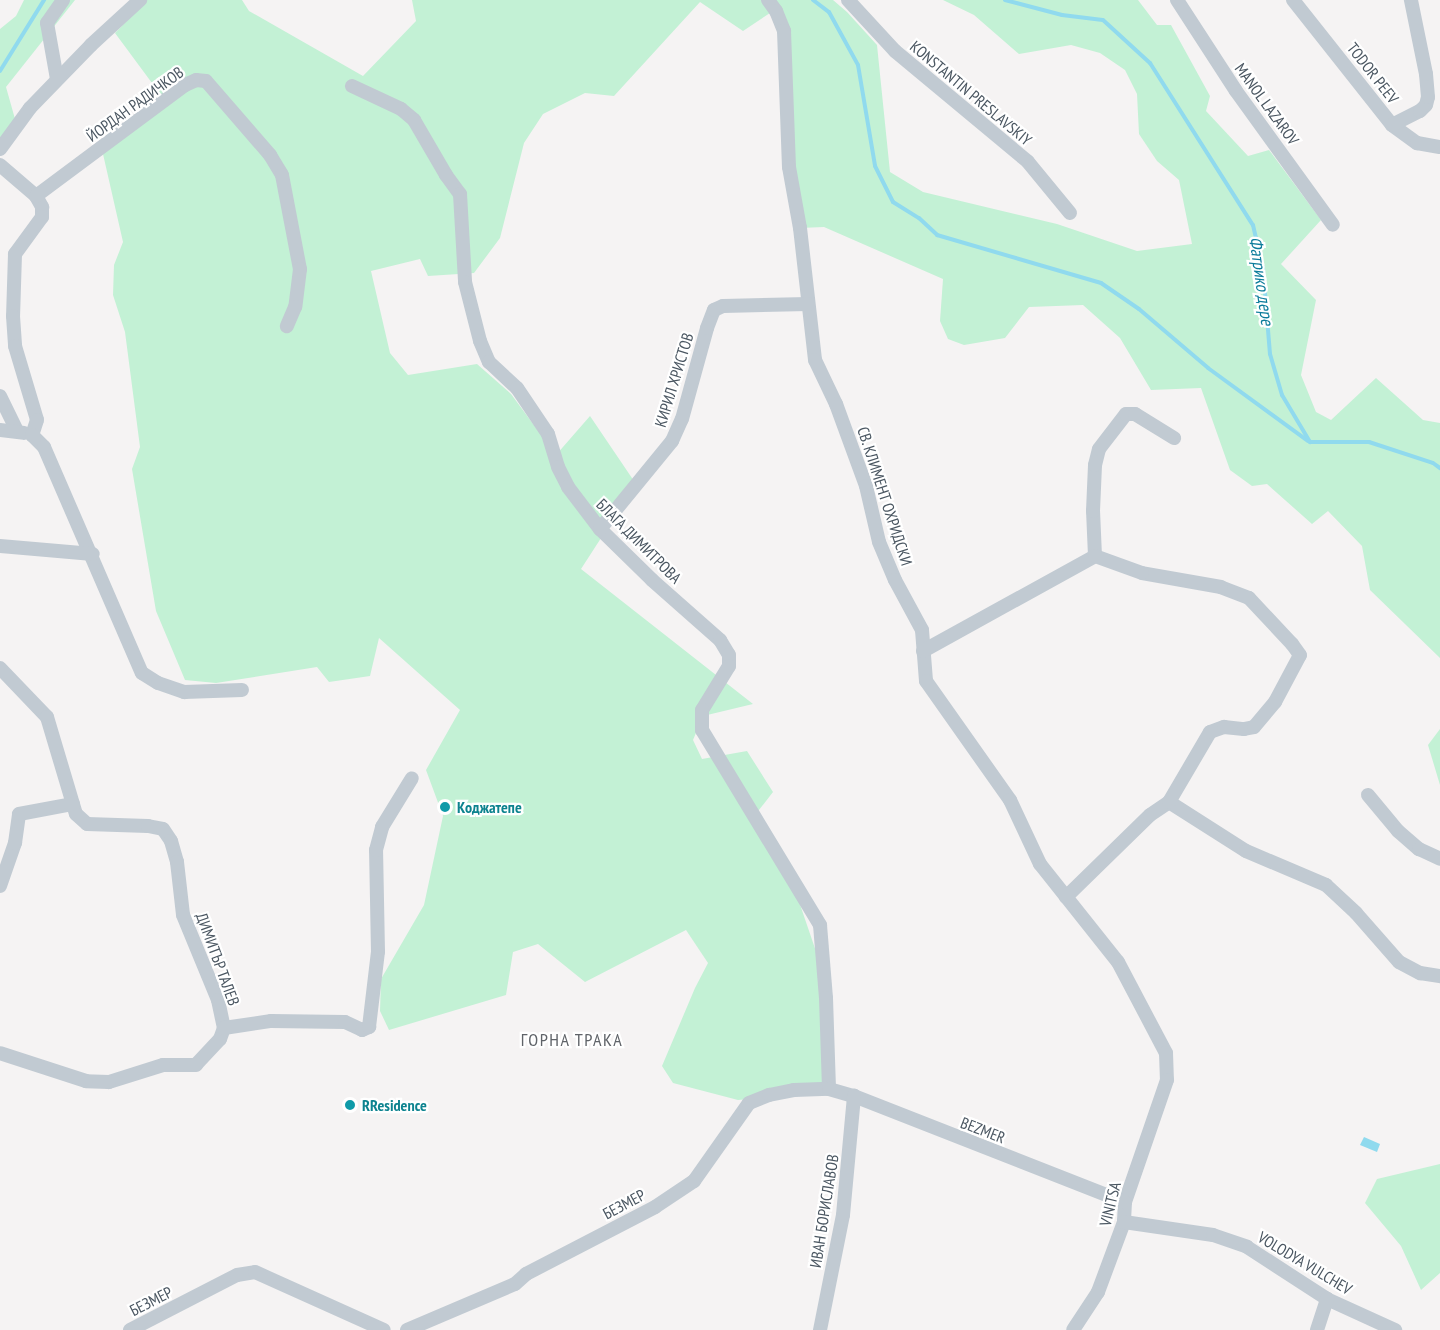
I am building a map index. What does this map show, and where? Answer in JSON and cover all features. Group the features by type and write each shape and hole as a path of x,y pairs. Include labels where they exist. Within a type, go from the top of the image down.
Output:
{"street":[{"path":"57,79 47,23 63,0"},
{"path":"0,148 30,108 57,79 140,0"},
{"name":"СВ. КЛИМЕНТ ОХРИДСКИ","path":"768,0 776,11 784,31 789,167 815,360 836,404 866,486 879,542 895,580 922,630 926,681 1010,800 1040,864 1118,962 1166,1053 1167,1080"},
{"name":"KONSTANTIN PRESLAVSKIY","path":"849,0 895,51 1028,162 1070,213"},
{"name":"MANOL LAZAROV","path":"1177,0 1236,91 1332,225"},
{"name":"TODOR PEEV","path":"1293,0 1392,125 1417,143 1440,147"},
{"path":"1392,125 1420,111 1426,105 1428,97 1426,74 1411,0"},
{"name":"ЙОРДАН РАДИЧКОВ","path":"36,196 185,85 196,80 206,81 270,155 282,175 300,269 295,307 287,326"},
{"name":"БЛАГА ДИМИТРОВА","path":"352,86 401,109 414,120 446,175 460,194 465,282 480,341 489,362 517,388 548,434 558,467 568,487 600,529 652,580 720,640 729,656 729,666 702,710 702,730 820,925 826,998 829,1089"},
{"path":"0,165 36,196 42,207 42,217 15,254 13,316 15,346 37,420 32,435"},
{"name":"КИРИЛ ХРИСТОВ","path":"600,529 672,441 682,419 714,310 723,306 808,304"},
{"path":"0,396 17,431"},
{"path":"1095,556 1093,511 1095,465 1099,449 1108,435 1131,412 1174,438"},
{"path":"0,430 32,435 44,447 51,467 93,554 142,673 158,683 184,693 242,690"},
{"path":"0,546 93,554"},
{"path":"923,651 1095,556 1142,573 1221,587 1249,598 1300,655 1275,702 1254,727 1244,729 1224,727 1210,732 1168,802 1150,815 1066,897"},
{"name":"ДИМИТЪР ТАЛЕВ","path":"0,668 47,717 76,814 87,824 148,826 163,829 171,841 177,862 183,915 218,1000 224,1028 220,1039 196,1065 163,1065 109,1082 86,1081 0,1053"},
{"path":"224,1028 271,1021 345,1022 362,1030 369,1027 378,952 376,850 382,827 412,778"},
{"path":"1368,795 1398,831 1419,849 1440,859"},
{"path":"1168,802 1246,851 1326,885 1364,921 1399,962 1420,973 1440,976"},
{"path":"0,886 15,843 19,814 73,804"},
{"name":"VINITSA","path":"1072,1330 1098,1292 1124,1221 1125,1203 1167,1080"},
{"name":"BEZMER","path":"829,1089 854,1096 1125,1203"},
{"name":"БЕЗМЕР","path":"407,1330 515,1284 526,1274 655,1207 687,1186 700,1174 749,1103 769,1095 794,1090 829,1089"},
{"name":"ИВАН БОРИСЛАВОВ","path":"820,1330 843,1215 854,1096"},
{"name":"VOLODYA VULCHEV","path":"1124,1221 1214,1235 1247,1247 1327,1299 1395,1330"},
{"name":"БЕЗМЕР","path":"130,1330 237,1275 255,1272 384,1330"},
{"path":"1317,1330 1327,1299"}],"green space":[{"path":"24,0 75,0 6,87 17,126 0,146 0,29 16,16"},
{"path":"147,0 242,0 249,11 363,76 416,21 412,0 762,0 770,13 743,31 700,2 614,96 585,93 543,114 524,143 500,238 474,273 428,276 420,259 371,271 390,353 408,375 477,364 511,394 556,455 590,416 636,484 581,569 753,704 703,716 693,740 702,759 747,751 773,792 752,819 792,881 822,969 832,1080 808,1094 738,1100 673,1083 662,1066 708,963 686,930 585,982 538,944 513,952 506,995 389,1030 380,1011 381,979 424,905 443,816 426,770 460,710 379,638 370,676 329,682 317,667 216,683 185,680 156,611 132,469 140,447 125,332 113,295 114,265 123,242 103,154 166,102 115,33"},
{"path":"768,0 833,0 877,45 890,172 923,192 1057,224 1137,251 1192,244 1179,180 1157,161 1139,134 1137,94 1125,70 1100,53 1071,45 1019,54 974,15 943,0 1138,0 1157,25 1171,25 1210,96 1206,111 1248,156 1269,150 1321,220 1281,264 1316,300 1301,375 1316,412 1331,420 1376,378 1423,420 1440,423 1440,658 1370,590 1362,546 1328,511 1312,524 1267,484 1252,486 1230,470 1201,388 1151,390 1120,338 1083,305 1029,307 1005,338 964,345 948,339 940,321 943,279 824,227 800,228 784,31"},
{"path":"1440,729 1440,785 1428,745"},
{"path":"1440,1164 1440,1273 1421,1290 1401,1246 1365,1203 1377,1179"}],"water":[{"path":"1364,1137 1380,1144 1377,1152 1360,1145"}],"waterway":[{"path":"0,71 44,0"},
{"path":"813,0 829,12 858,65 875,166 893,202 919,218 937,235 1101,283 1139,309 1208,368 1308,441"},
{"name":"Фатрико дере","path":"1005,0 1062,15 1103,20 1150,63 1253,225 1263,269 1270,354 1282,395 1310,442 1369,442 1433,463 1440,468"}],"place":[{"name":"Коджатепе","path":"445,807"},
{"name":"RResidence","path":"350,1105"}],"district":[{"name":"ГОРНА ТРАКА","path":"572,1040"}]}
